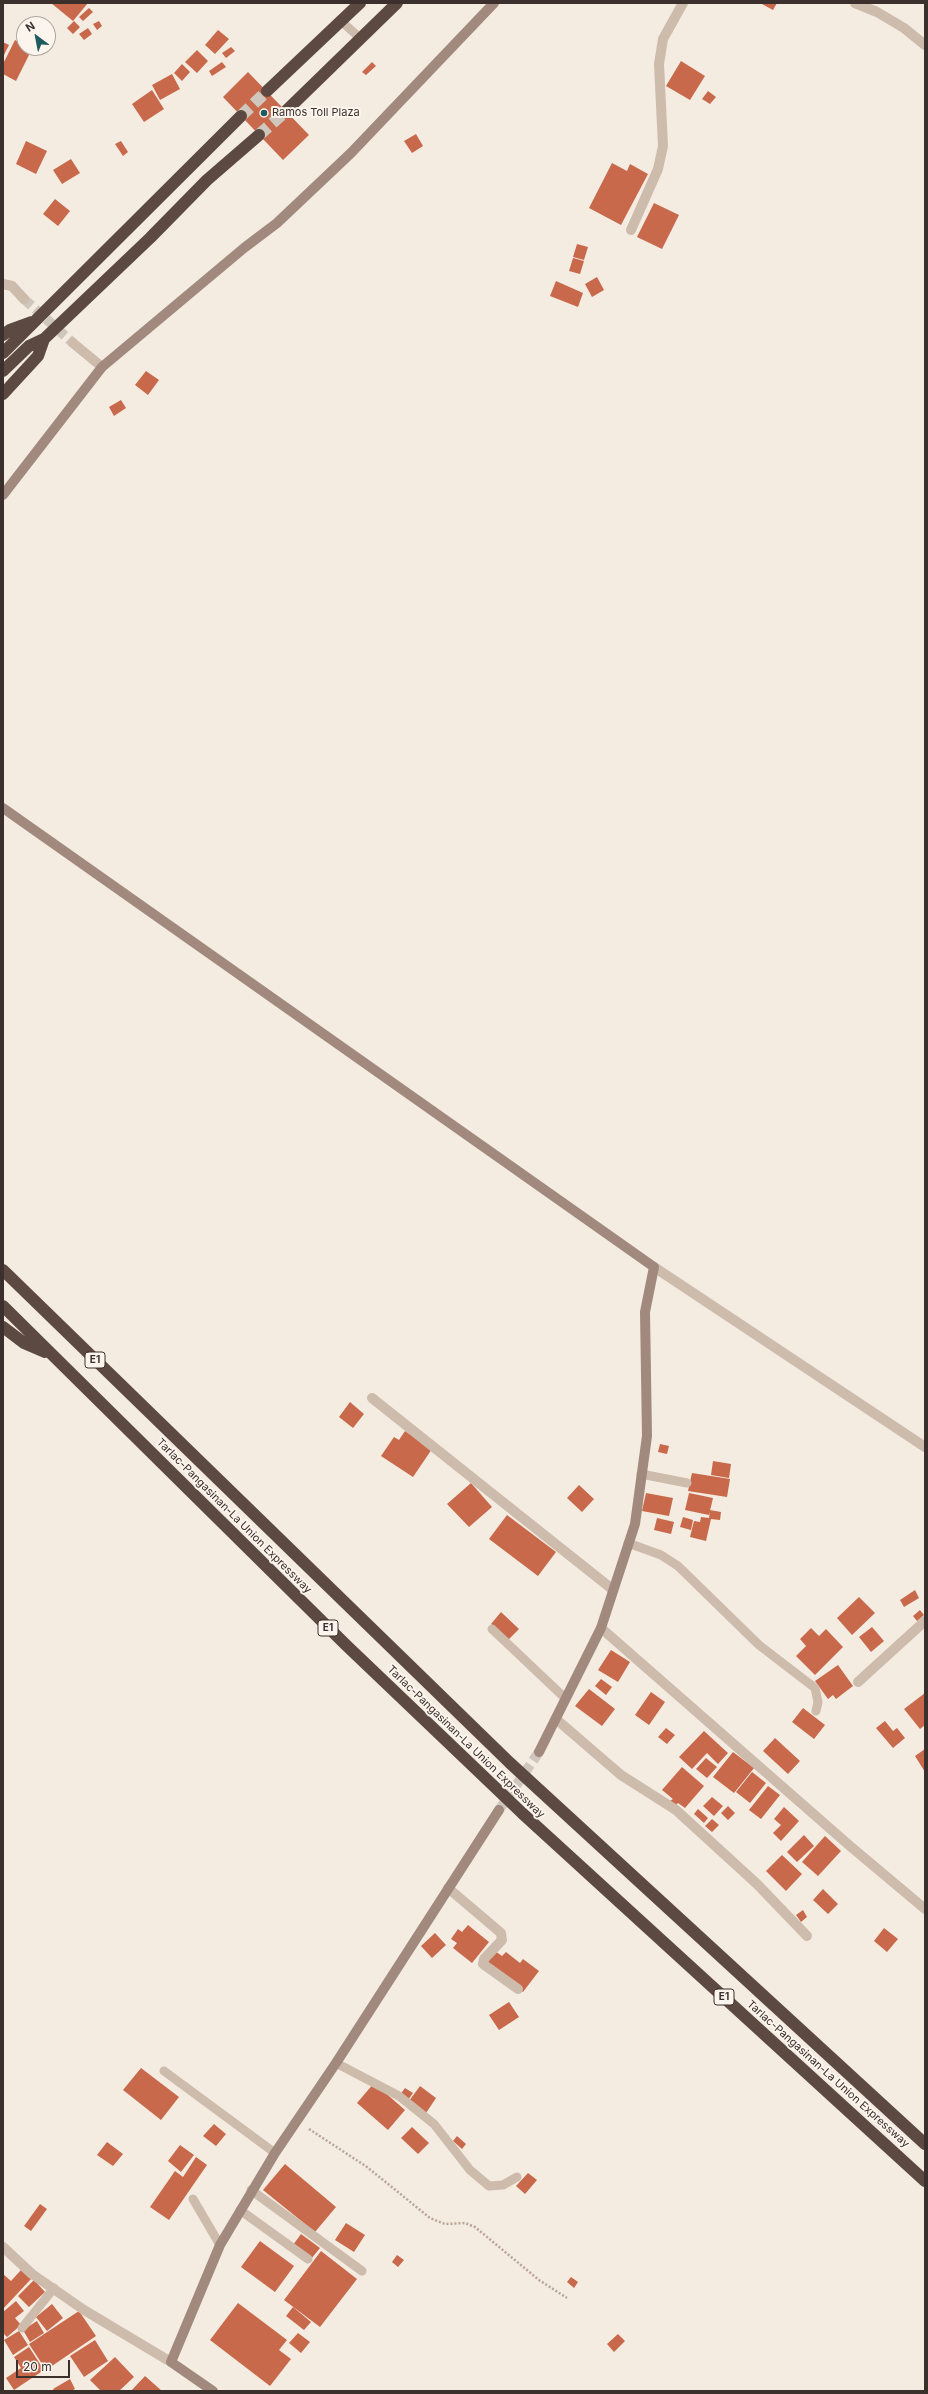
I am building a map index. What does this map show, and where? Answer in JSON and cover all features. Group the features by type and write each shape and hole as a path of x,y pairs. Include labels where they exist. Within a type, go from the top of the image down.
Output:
{"highway":[{"path":"267,92 360,3"},
{"path":"286,110 397,3"},
{"path":"3,353 241,116"},
{"path":"3,371 29,346 44,339 150,238 207,180 259,135"},
{"path":"3,336 10,330 35,321"},
{"path":"3,394 38,356 44,339"},
{"name":"Tarlac-Pangasinan-La Union Expressway","path":"3,1270 510,1763 925,2144"},
{"name":"Tarlac-Pangasinan-La Union Expressway","path":"3,1306 346,1645 517,1809 925,2181"},
{"path":"3,1327 24,1342 55,1357"}],"street":[{"path":"3,495 102,367 286,214 351,153 494,3"},
{"path":"631,230 658,169 663,146 659,64 663,39 683,3"},
{"path":"855,3 877,12 904,28 925,45"},
{"path":"3,284 12,286 24,299"},
{"path":"73,343 102,367"},
{"path":"3,808 654,1267 925,1447"},
{"path":"539,1752 601,1628 612,1589 634,1524 647,1436 645,1312 654,1267"},
{"path":"372,1398 612,1589"},
{"path":"858,1682 925,1621"},
{"path":"601,1628 850,1846 925,1909"},
{"path":"556,1719 621,1775 676,1810 757,1884 807,1936"},
{"path":"171,2362 220,2245 251,2190 336,2063 499,1810"},
{"path":"448,1888 501,1933 502,1940 484,1959 482,1964 518,1989"},
{"path":"3,2248 32,2274 84,2310 171,2362 213,2391"}],"lane":[{"path":"353,3 341,21 361,39"},
{"path":"641,1474 687,1483"},
{"path":"628,1543 661,1555 678,1566 759,1645 814,1688 818,1702 816,1711"},
{"path":"492,1629 566,1699"},
{"path":"336,2063 399,2096 434,2124 470,2170 489,2186 502,2185 517,2178"},
{"path":"164,2071 275,2152"},
{"path":"251,2190 362,2271"},
{"path":"193,2198 220,2245"},
{"path":"240,2210 308,2259"},
{"path":"22,2328 54,2288"}],"path":[{"path":"297,2121 367,2166 430,2218 445,2224 465,2223 475,2227 539,2280 567,2298"}],"building":[{"path":"51,3 88,3 73,21"},
{"path":"760,3 777,3 773,10"},
{"path":"89,8 93,12 83,21 79,17"},
{"path":"74,21 80,27 73,34 67,28"},
{"path":"99,21 102,26 97,30 93,24"},
{"path":"88,28 92,34 84,40 79,34"},
{"path":"218,30 229,39 215,54 205,45"},
{"path":"15,40 16,56 28,56 16,81 3,74 3,64"},
{"path":"3,42 9,45 3,57"},
{"path":"231,47 235,51 226,58 222,53"},
{"path":"197,50 208,61 197,73 185,62"},
{"path":"681,61 705,76 690,100 666,86"},
{"path":"222,62 226,67 212,76 209,71"},
{"path":"372,62 376,66 366,75 362,72"},
{"path":"182,64 190,72 182,81 174,73"},
{"name":"Ramos Toll Plaza","path":"248,72 309,135 283,160 223,97"},
{"path":"172,74 180,89 160,100 152,85"},
{"path":"152,90 164,109 144,122 132,104"},
{"path":"708,91 716,97 710,104 702,99"},
{"path":"416,134 423,146 412,153 404,141"},
{"path":"26,141 47,151 36,174 16,164"},
{"path":"121,141 128,152 123,156 115,144"},
{"path":"71,159 80,173 62,184 53,170"},
{"path":"612,163 627,171 630,164 648,174 621,225 589,208"},
{"path":"55,199 70,211 58,226 43,214"},
{"path":"654,203 679,215 662,249 637,237"},
{"path":"577,244 588,247 584,260 573,257"},
{"path":"573,258 584,261 580,274 569,271"},
{"path":"597,277 604,290 592,297 585,284"},
{"path":"556,281 583,293 578,307 550,296"},
{"path":"146,371 159,380 148,395 135,385"},
{"path":"121,400 126,408 114,416 109,407"},
{"path":"350,1402 364,1414 353,1428 339,1417"},
{"path":"405,1431 432,1449 413,1477 381,1456 394,1437 399,1440"},
{"path":"660,1444 669,1446 667,1454 658,1452"},
{"path":"713,1461 731,1464 729,1478 711,1475"},
{"path":"692,1473 730,1479 727,1497 688,1491"},
{"path":"471,1483 492,1507 469,1527 447,1504"},
{"path":"579,1485 594,1499 582,1512 567,1498"},
{"path":"646,1493 673,1498 669,1516 642,1511"},
{"path":"689,1493 713,1498 709,1515 685,1510"},
{"path":"710,1510 721,1512 720,1520 711,1519 706,1541 690,1537 694,1521 700,1522 701,1517 709,1518"},
{"path":"507,1515 556,1552 538,1576 489,1539"},
{"path":"683,1517 693,1520 691,1530 680,1527"},
{"path":"657,1518 674,1522 671,1534 654,1530"},
{"path":"915,1590 919,1598 904,1607 900,1600"},
{"path":"859,1597 875,1613 852,1635 837,1618"},
{"path":"920,1610 924,1615 917,1621 913,1616"},
{"path":"501,1612 519,1629 508,1640 491,1624"},
{"path":"872,1627 884,1641 871,1652 859,1637"},
{"path":"811,1628 819,1636 826,1629 843,1647 815,1675 796,1656 806,1646 800,1639"},
{"path":"611,1650 630,1662 618,1682 598,1670"},
{"path":"838,1665 853,1686 836,1699 833,1695 828,1699 815,1681"},
{"path":"601,1679 612,1687 606,1695 595,1686"},
{"path":"589,1689 615,1709 602,1726 575,1706"},
{"path":"651,1692 665,1702 649,1725 635,1715"},
{"path":"925,1693 925,1725 920,1729 904,1709"},
{"path":"803,1708 825,1725 814,1739 792,1722"},
{"path":"885,1721 893,1731 897,1728 905,1738 893,1748 876,1728"},
{"path":"666,1728 675,1735 667,1744 658,1737"},
{"path":"704,1731 728,1753 718,1764 707,1753 692,1769 679,1757"},
{"path":"775,1738 800,1761 788,1774 763,1751"},
{"path":"925,1749 925,1772 915,1756"},
{"path":"733,1752 754,1768 734,1793 713,1777"},
{"path":"706,1758 717,1767 707,1778 696,1769"},
{"path":"682,1767 704,1786 685,1808 678,1803 675,1806 670,1801 673,1799 662,1790"},
{"path":"752,1772 766,1783 750,1803 736,1792"},
{"path":"768,1786 780,1795 761,1819 749,1810"},
{"path":"712,1797 723,1806 714,1816 703,1806"},
{"path":"728,1806 735,1813 728,1820 721,1813"},
{"path":"784,1807 799,1821 781,1841 773,1833 781,1825 774,1819"},
{"path":"698,1809 708,1818 704,1823 694,1814"},
{"path":"712,1819 719,1825 712,1832 705,1826"},
{"path":"804,1835 814,1846 797,1862 787,1852"},
{"path":"825,1836 841,1851 818,1876 802,1862"},
{"path":"782,1855 802,1874 786,1891 766,1871"},
{"path":"823,1889 838,1904 828,1914 813,1900"},
{"path":"803,1910 807,1917 801,1922 796,1915"},
{"path":"468,1925 489,1942 472,1963 453,1948 457,1943 451,1939 458,1929 462,1932"},
{"path":"884,1928 898,1939 887,1952 874,1941"},
{"path":"435,1933 446,1945 432,1958 421,1946"},
{"path":"495,1951 502,1956 506,1952 520,1963 523,1959 539,1971 523,1992 485,1963"},
{"path":"509,2002 519,2017 499,2030 489,2015"},
{"path":"141,2068 179,2097 161,2120 123,2090"},
{"path":"374,2083 405,2110 388,2130 357,2103"},
{"path":"420,2086 436,2098 426,2113 409,2101"},
{"path":"405,2088 413,2093 408,2100 400,2095"},
{"path":"214,2124 226,2134 216,2146 203,2136"},
{"path":"412,2127 429,2143 418,2154 401,2138"},
{"path":"457,2136 466,2144 462,2149 453,2141"},
{"path":"107,2142 123,2154 113,2166 97,2155"},
{"path":"180,2145 194,2155 181,2172 168,2161"},
{"path":"196,2157 207,2165 169,2220 150,2207 175,2171 183,2177"},
{"path":"285,2164 336,2207 315,2232 263,2190"},
{"path":"528,2173 537,2180 525,2194 516,2186"},
{"path":"40,2204 47,2209 31,2231 24,2226"},
{"path":"346,2223 365,2235 354,2252 335,2240"},
{"path":"301,2234 320,2248 311,2259 293,2245"},
{"path":"260,2241 294,2266 275,2292 241,2267"},
{"path":"321,2251 357,2279 320,2327 284,2300"},
{"path":"397,2255 404,2260 398,2267 392,2262"},
{"path":"21,2270 31,2279 3,2309 3,2274 11,2281"},
{"path":"571,2277 578,2282 574,2288 567,2282"},
{"path":"34,2280 45,2292 29,2307 18,2296"},
{"path":"16,2301 24,2311 15,2318 21,2325 7,2337 3,2333 3,2312"},
{"path":"238,2303 287,2340 279,2350 291,2359 270,2386 210,2340"},
{"path":"52,2304 63,2318 47,2331 36,2317"},
{"path":"293,2307 311,2322 304,2330 286,2316"},
{"path":"79,2311 96,2336 46,2370 29,2344"},
{"path":"37,2321 44,2333 30,2342 23,2330"},
{"path":"19,2331 28,2345 13,2355 4,2340"},
{"path":"298,2333 310,2342 301,2353 289,2343"},
{"path":"618,2334 625,2341 614,2352 607,2344"},
{"path":"95,2340 108,2361 84,2377 70,2356"},
{"path":"29,2347 44,2370 14,2390 6,2378 21,2368 14,2357"},
{"path":"115,2357 134,2377 119,2391 101,2391 90,2380"},
{"path":"145,2376 162,2391 131,2391"},
{"path":"70,2379 75,2389 71,2391 54,2391 53,2389"}],"tunnel":[{"path":"241,116 267,91"},
{"path":"259,135 286,111"},
{"path":"24,299 73,343"},
{"path":"499,1810 539,1752"}],"place":[{"name":"Ramos Toll Plaza","path":"264,113"}]}
